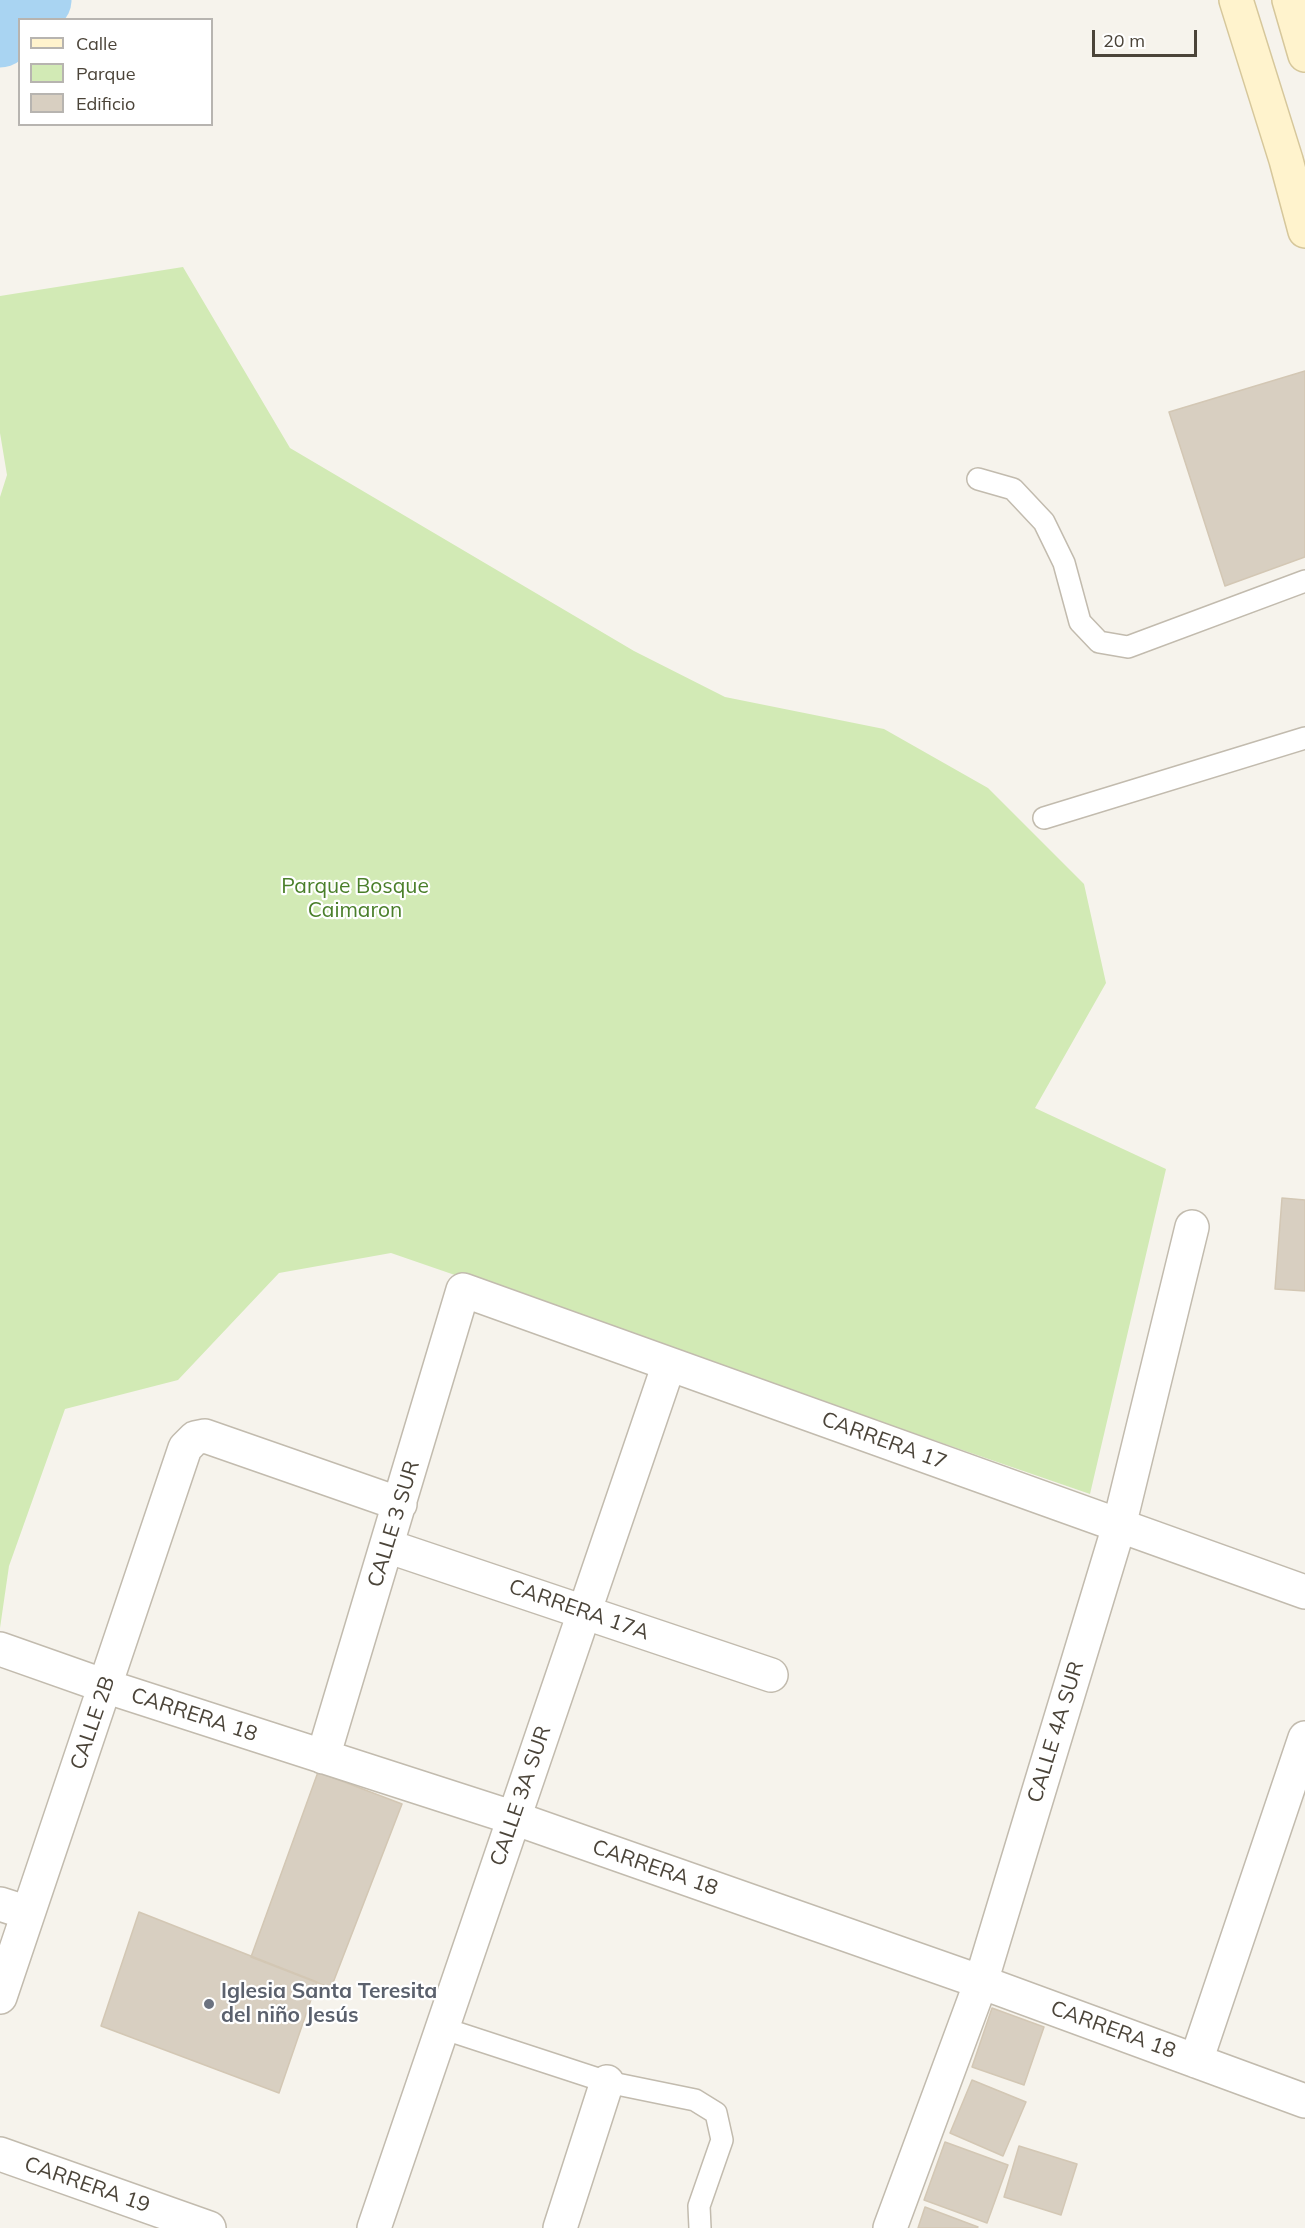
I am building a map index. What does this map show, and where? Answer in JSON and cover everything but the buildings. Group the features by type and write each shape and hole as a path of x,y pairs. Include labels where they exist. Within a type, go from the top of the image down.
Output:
{"main road":[{"path":"1236,0 1286,160 1305,231"},
{"path":"1289,0 1305,56"}],"street":[{"name":"CALLE 4A SUR","path":"890,2228 981,1982 1119,1526 1192,1227"},
{"name":"CARRERA 17","path":"463,1290 1305,1592"},
{"name":"CALLE 3 SUR","path":"323,1757 463,1290"},
{"name":"CALLE 3A SUR","path":"374,2228 669,1364"},
{"name":"CALLE 2B","path":"0,1997 14,1909 105,1686 185,1448 195,1438 205,1436 400,1504"},
{"name":"CARRERA 17A","path":"387,1546 771,1675"},
{"name":"CARRERA 18","path":"0,1649 105,1686 514,1818 981,1982 1305,2101"},
{"path":"1196,2061 1305,1738"},
{"path":"560,2228 607,2082"},
{"name":"CARRERA 19","path":"0,2154 209,2228"}],"lane":[{"path":"978,479 1013,489 1044,522 1064,563 1080,622 1099,642 1128,647 1305,581"},
{"path":"1044,818 1305,738"},
{"path":"442,2028 607,2082 695,2100 716,2113 722,2140 699,2206 700,2228"}],"green space":[{"name":"Parque Bosque Caimaron","path":"183,267 290,448 634,651 725,697 884,729 988,788 1084,884 1106,983 1035,1108 1166,1169 1090,1494 391,1253 279,1273 178,1380 65,1409 9,1566 0,1628 0,497 7,475 0,433 0,296"}],"waterway":[{"path":"20,18 40,0"},
{"path":"0,36 18,20"}],"place":[{"name":"Iglesia Santa Teresita del niño Jesús","path":"209,2004"}]}
